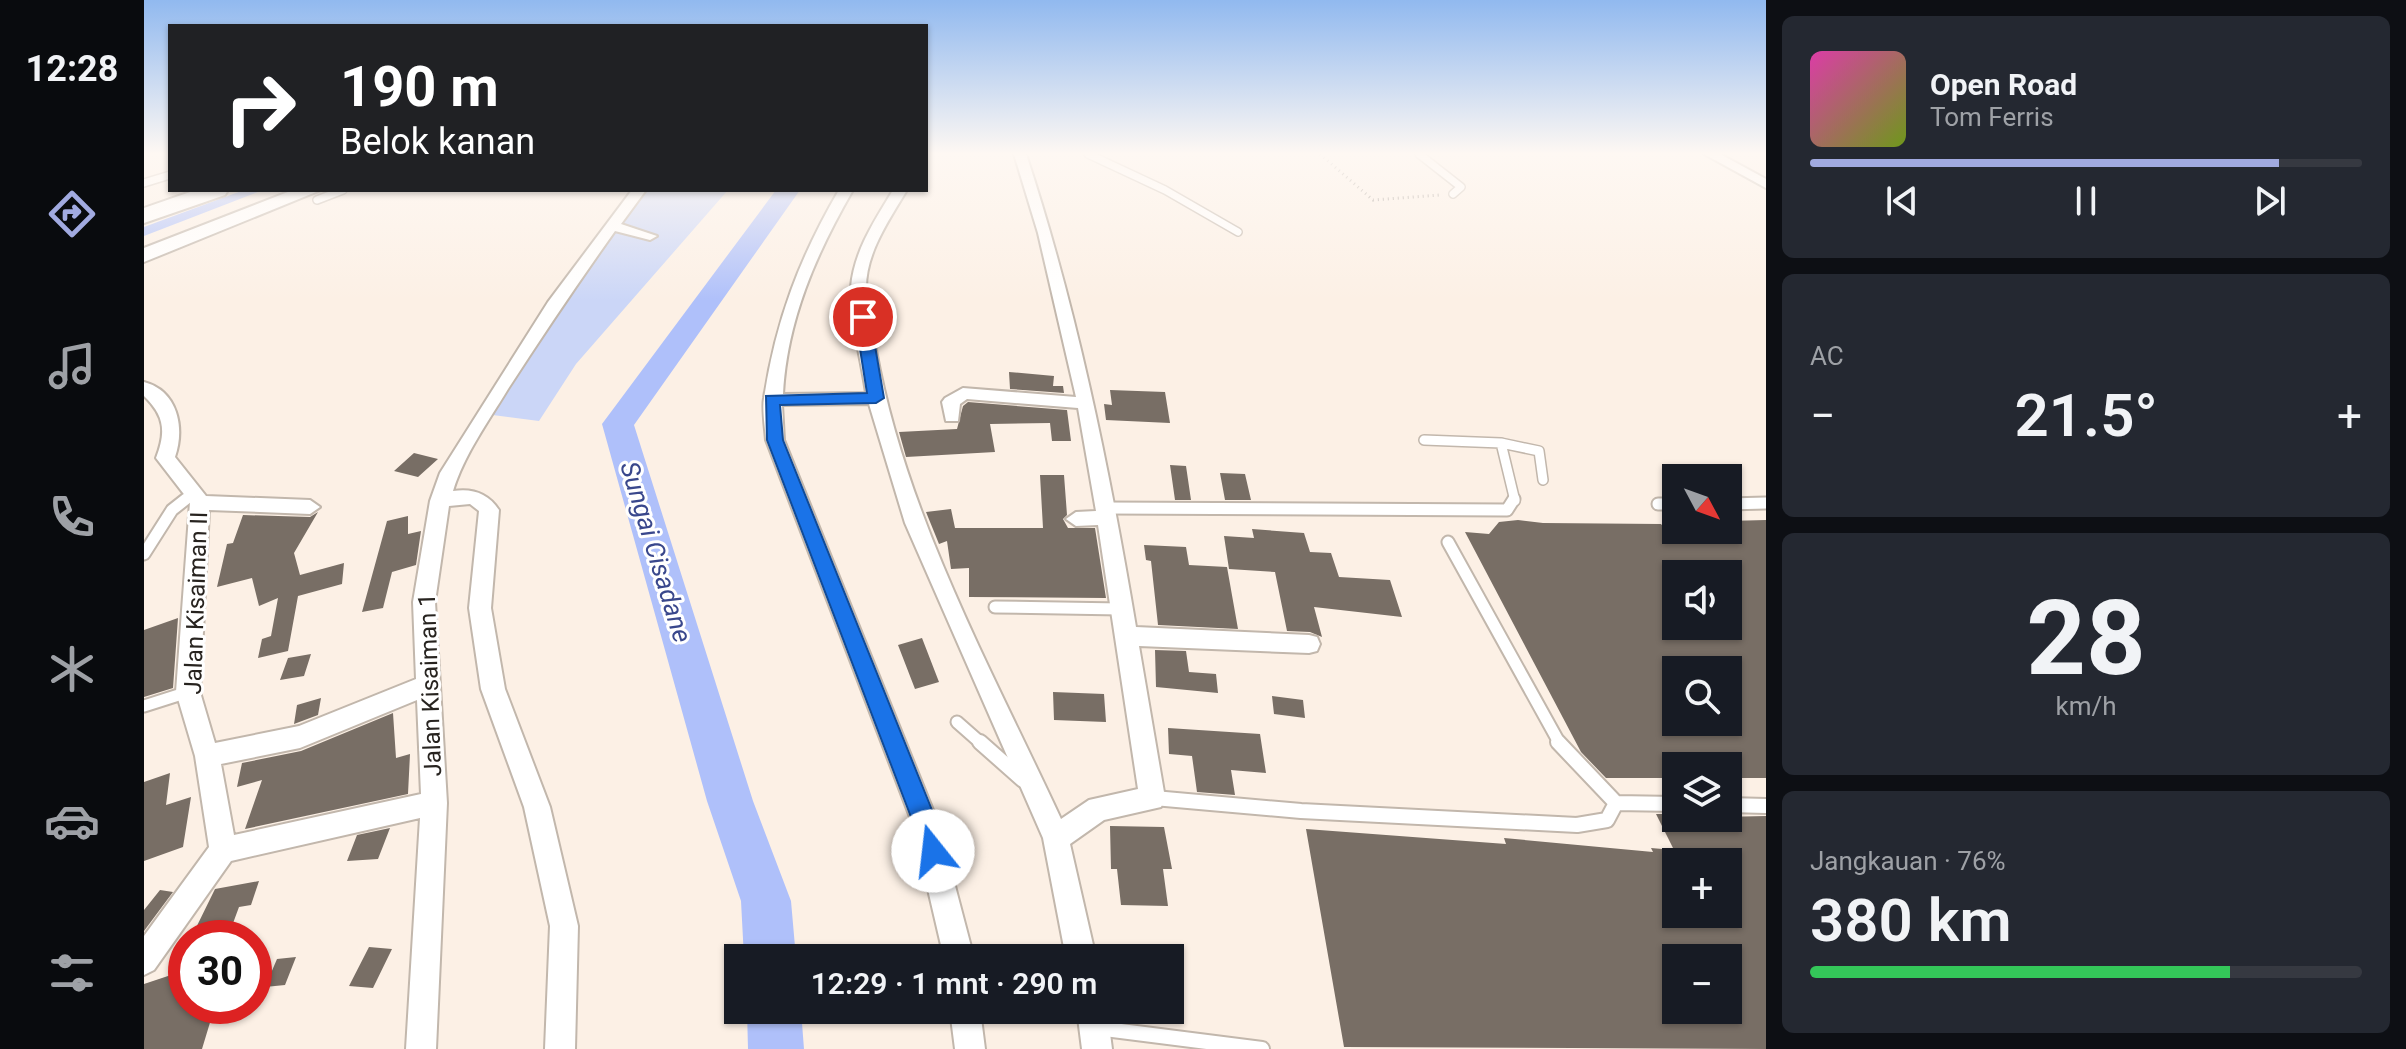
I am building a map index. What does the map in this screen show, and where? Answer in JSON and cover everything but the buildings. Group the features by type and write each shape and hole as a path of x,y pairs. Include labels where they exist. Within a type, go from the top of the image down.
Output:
{"main road":[{"path":"144,216 181,203"}],"street":[{"path":"144,256 292,203"},
{"name":"Jalan Kisaiman 1","path":"421,1049 434,803 424,602 440,501 449,473 480,420 556,302 629,203"},
{"path":"838,203 816,238 782,327 771,400 775,440 926,825 956,944"},
{"path":"893,203 871,241 862,265 858,290 876,398 915,523 1056,838 1078,944"},
{"path":"1035,203 1060,283 1085,403 1123,609 1152,798 1098,809 1056,838"},
{"path":"611,226 650,236"},
{"name":"Jalan Kisaiman II","path":"144,387 168,408 175,434 165,458 198,497 188,692 207,756 223,850"},
{"path":"952,417 951,402 963,393 1085,403"},
{"path":"771,400 876,398"},
{"path":"440,501 470,495 482,501 489,510 480,608 493,689 537,807 564,926 560,1049"},
{"path":"198,497 217,505 310,507"},
{"path":"1076,519 1106,513"},
{"path":"1125,636 1309,644"},
{"path":"207,756 300,737 427,685"},
{"path":"144,960 223,850 434,803"},
{"path":"967,1024 970,1049"}],"lane":[{"path":"1188,203 1238,232"},
{"path":"1424,440 1501,443 1539,451 1543,480"},
{"path":"1106,513 1507,510 1515,502 1501,443"},
{"path":"144,554 172,510 198,497"},
{"path":"1742,504 1766,503"},
{"path":"1448,542 1554,738 1616,803 1662,804"},
{"path":"995,607 1123,609"},
{"path":"144,706 188,692"},
{"path":"957,722 1031,787"},
{"path":"1152,798 1301,811 1577,825 1607,822 1613,815 1616,803"},
{"path":"1742,805 1766,806"},
{"path":"1095,1029 1262,1049"}],"shaded area":[{"path":"623,203 717,203 576,364 539,421 477,413 600,231"}],"waterway":[{"path":"144,232 221,203"},
{"name":"Sungai Cisadane","path":"769,944 766,901 730,801 618,424 779,203"},
{"name":"Sungai Cisadane","path":"775,1024 776,1049"}],"route":[{"path":"863,317 876,398 771,400 775,440 926,825 933,851"}]}
